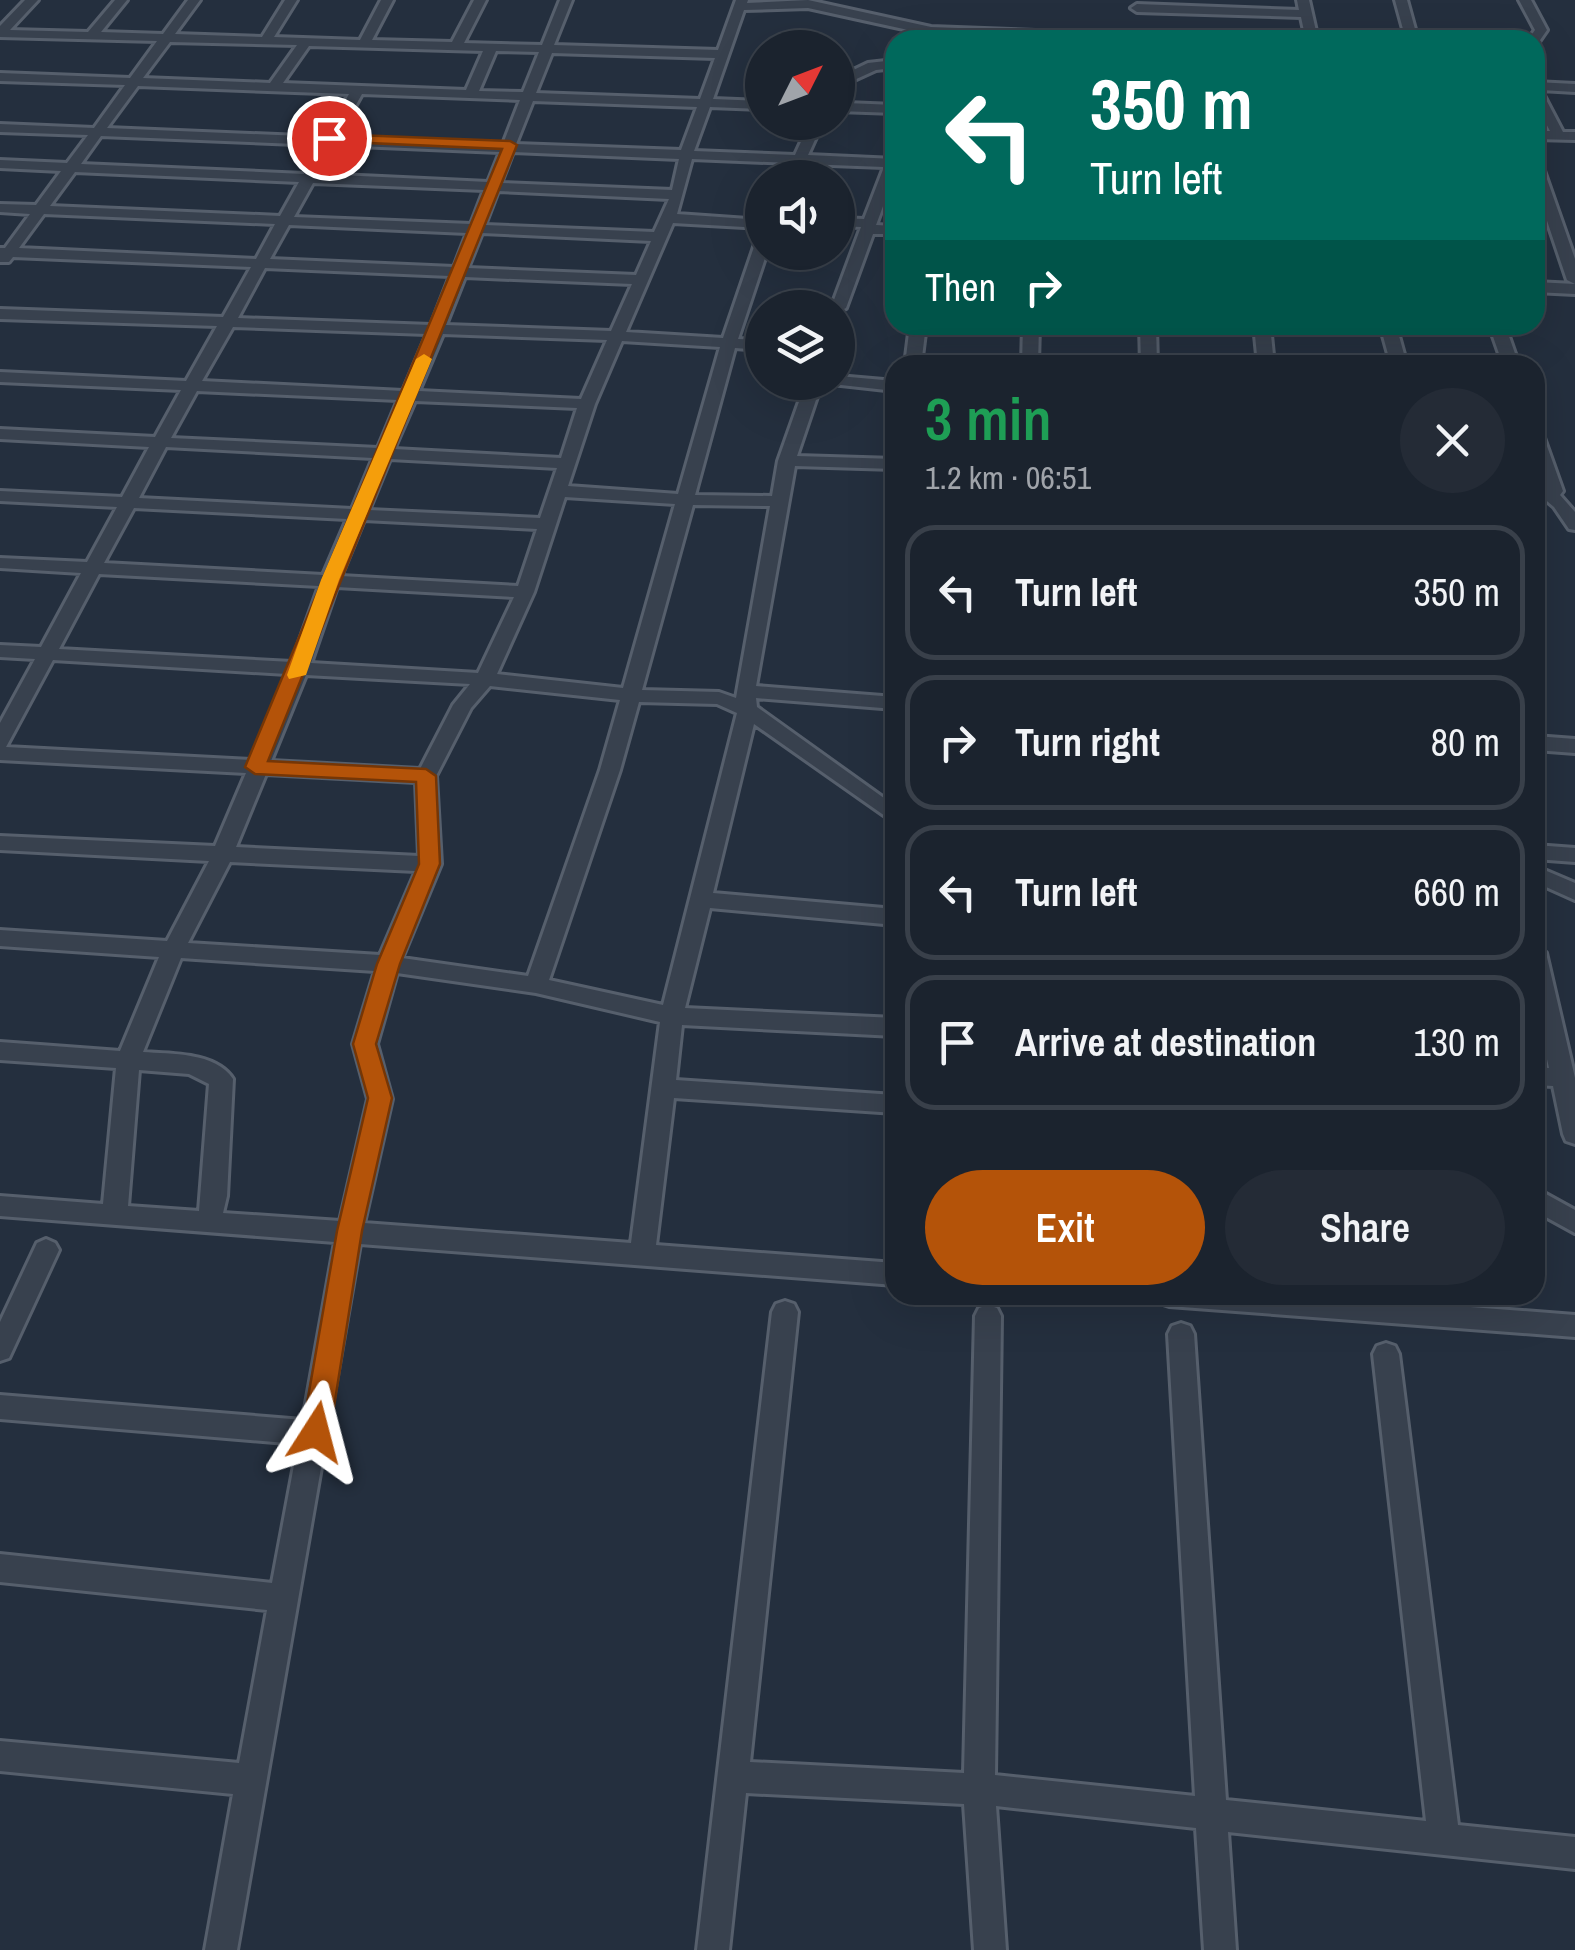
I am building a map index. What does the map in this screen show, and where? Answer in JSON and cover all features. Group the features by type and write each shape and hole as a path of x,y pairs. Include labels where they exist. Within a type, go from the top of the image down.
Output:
{"street":[{"path":"1,33 32,0"},
{"path":"93,34 121,0"},
{"path":"3,257 194,0"},
{"path":"266,40 290,0"},
{"path":"364,43 388,0"},
{"path":"456,46 480,0"},
{"path":"115,1213 128,1060 174,948 222,856 255,767 299,669 330,580 478,228 544,48 566,0"},
{"path":"1401,0 1409,30"},
{"path":"1526,0 1541,30"},
{"path":"222,1950 350,1231 380,1098 365,1044 388,964 430,864 426,776 463,705 485,680 524,592 587,404 678,195 686,152 741,4 846,7 927,30"},
{"path":"1138,30 1137,4 1304,7"},
{"path":"1,33 721,54"},
{"path":"274,87 306,41"},
{"path":"472,94 491,47"},
{"path":"855,75 885,65"},
{"path":"0,78 745,103"},
{"path":"1545,89 1575,88"},
{"path":"0,742 159,444 358,90"},
{"path":"855,108 885,109"},
{"path":"1545,109 1559,136"},
{"path":"0,128 686,152 786,160"},
{"path":"1545,135 1575,136"},
{"path":"855,162 885,163"},
{"path":"0,164 678,195"},
{"path":"845,290 885,183"},
{"path":"1545,194 1575,280"},
{"path":"0,208 661,237"},
{"path":"668,218 745,223"},
{"path":"855,224 885,229"},
{"path":"3,257 259,263 640,280"},
{"path":"536,984 610,770 728,343 753,270"},
{"path":"1545,288 1575,289"},
{"path":"0,314 745,344"},
{"path":"0,377 587,404"},
{"path":"855,383 885,385"},
{"path":"642,1254 672,1016 747,700 787,461 808,400"},
{"path":"0,434 568,463"},
{"path":"787,461 885,464"},
{"path":"1545,490 1575,494"},
{"path":"559,491 686,500 780,500"},
{"path":"1545,491 1560,503 1575,525"},
{"path":"0,496 548,524"},
{"path":"0,563 524,592"},
{"path":"0,651 747,700 885,702"},
{"path":"747,700 885,807"},
{"path":"1545,744 1575,746"},
{"path":"0,753 426,776"},
{"path":"0,843 430,864"},
{"path":"1545,852 1575,854"},
{"path":"1545,878 1575,892"},
{"path":"700,900 885,916"},
{"path":"0,938 388,964 536,984 672,1016 885,1027"},
{"path":"1545,998 1575,1134"},
{"path":"0,1051 192,1065 221,1079 209,1220"},
{"path":"1545,1077 1563,1078"},
{"path":"665,1088 885,1103"},
{"path":"1545,1204 1575,1222"},
{"path":"0,1206 885,1273"},
{"path":"0,1350 46,1250"},
{"path":"1300,1305 1575,1326"},
{"path":"713,1950 785,1312"},
{"path":"988,1316 979,1789 990,1950"},
{"path":"1181,1334 1220,1950"},
{"path":"1386,1354 1444,1838"},
{"path":"0,1406 316,1432"},
{"path":"0,1568 285,1598"},
{"path":"0,1756 254,1780"},
{"path":"734,1777 979,1789 1575,1852"}],"slow traffic":[{"path":"296,675 330,580 424,359"}],"route":[{"path":"316,1432 350,1231 380,1098 365,1044 388,964 430,864 426,776 255,767 299,669 330,580 510,145 329,138"}]}
